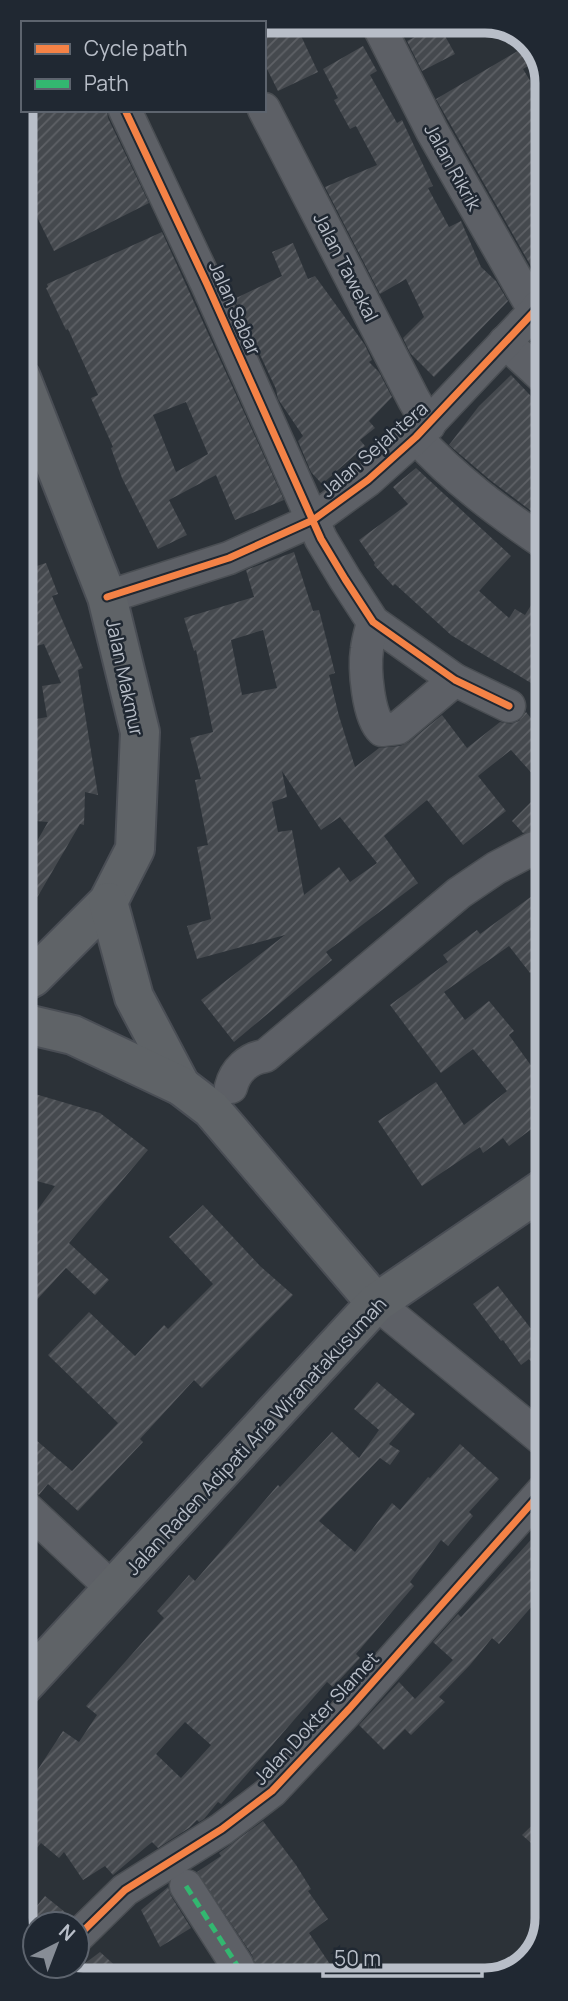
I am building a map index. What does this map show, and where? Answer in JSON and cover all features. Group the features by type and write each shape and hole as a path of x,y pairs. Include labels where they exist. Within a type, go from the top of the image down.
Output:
{"main road":[{"name":"Jalan Makmur","path":"33,409 107,597 140,732 135,849 108,902 33,977"},
{"path":"108,902 134,997 181,1086"},
{"path":"33,1026 73,1035 181,1086 222,1097 376,1303"},
{"name":"Jalan Raden Adipati Aria Wiranatakusumah","path":"33,1675 376,1303 535,1194"}],"street":[{"name":"Jalan Rikrik","path":"382,33 432,131 535,297"},
{"name":"Jalan Sabar","path":"126,112 213,296 313,520 345,579 373,622"},
{"name":"Jalan Tawekal","path":"266,112 409,391 422,431 435,457 506,517 535,537"},
{"name":"Jalan Sejahtera","path":"107,597 229,558 313,520 368,480 422,431 526,361 535,325"},
{"path":"456,680 398,728 382,730 376,722 366,676 366,649 373,622 456,680 509,706"},
{"path":"222,1097 243,1085 262,1068 265,1056 458,893 496,868 535,849"},
{"path":"376,1303 535,1433"},
{"name":"Jalan Dokter Slamet","path":"91,1923 125,1889 222,1829 272,1791 349,1709 535,1500"},
{"path":"33,1514 113,1589"},
{"path":"186,1886 238,1968"}],"building":[{"path":"266,33 300,33 318,72 278,91 266,67"},
{"path":"423,33 443,33 455,54 422,71 407,41"},
{"path":"363,46 377,71 370,75 397,123 402,120 433,186 428,188 449,227 461,221 481,267 496,281 508,301 434,377 410,353 403,338 424,317 406,279 380,294 325,187 377,165 356,126 350,129 334,100 338,98 323,69"},
{"path":"521,49 530,65 523,69 535,89 535,265 532,268 436,99"},
{"path":"107,112 149,203 54,251 33,209 33,113"},
{"path":"162,232 284,500 235,520 216,475 169,500 187,535 158,549 122,478 111,448 113,447 91,398 98,395 46,288 47,284","holes":["186,402 208,454 176,472 153,415"]},
{"path":"293,243 308,279 315,276 365,345 372,360 369,362 379,372 392,397 369,421 375,428 360,440 365,446 322,484 311,472 298,441 303,436 278,399 276,389 234,299 282,276 272,252"},
{"path":"511,375 535,400 535,514 449,445 479,406"},
{"path":"416,468 511,556 479,591 509,618 515,609 525,615 535,599 535,685 451,635 395,584 393,586 374,565 359,540 408,504 393,487"},
{"path":"294,552 313,611 319,610 335,673 329,675 355,767 379,748 400,746 409,742 442,715 467,748 500,722 510,724 519,721 526,712 535,723 535,777 511,750 478,776 506,811 463,845 427,800 384,836 418,883 326,952 332,960 234,1042 201,1000 285,935 197,959 187,926 211,919 197,847 208,845 195,780 201,779 190,738 213,732 196,650 194,651 184,618 254,597 246,570","holes":["263,630 277,688 242,695 231,640","282,771 321,830 340,817 377,863 350,882 339,867 304,895 292,830 278,832 272,802 287,797"]},
{"path":"46,563 58,594 52,596 83,668 78,670 98,795 85,792 84,825 80,824 33,901 33,848 48,822 33,821 33,720 47,717 42,686 61,683 44,644 33,647 33,567"},
{"path":"535,798 535,832 523,833 512,821"},
{"path":"532,896 535,900 535,969 530,973 509,946 444,992 465,1020 489,1001 514,1031 509,1035 535,1071 535,1126 509,1146 503,1138 483,1153 480,1147 422,1186 378,1121 436,1082 464,1125 507,1091 473,1049 441,1073 390,1005 448,962 443,955 477,930 480,934"},
{"path":"35,1094 100,1113 148,1150 69,1243 109,1280 95,1295 66,1268 33,1304 33,1216 55,1186 33,1180"},
{"path":"203,1205 260,1266 293,1295 202,1388 194,1380 140,1439 143,1442 78,1511 48,1484 39,1495 33,1490 33,1444 36,1440 72,1471 118,1423 48,1355 89,1312 135,1356 164,1325 168,1329 213,1284 169,1237"},
{"path":"498,1286 532,1330 535,1328 535,1367 529,1359 521,1365 473,1304"},
{"path":"377,1382 415,1414 389,1444 400,1451 390,1465 380,1458 319,1521 355,1552 392,1503 400,1510 460,1444 499,1479 469,1512 473,1516 448,1546 441,1540 410,1582 414,1586 356,1654 360,1658 333,1687 327,1682 221,1804 218,1802 204,1819 199,1822 197,1820 158,1848 152,1842 113,1875 105,1866 83,1880 64,1852 59,1858 41,1843 33,1853 33,1777 63,1731 79,1742 97,1715 86,1706 164,1618 157,1611 189,1575 195,1581 278,1485 280,1487 332,1432 359,1458 379,1430 354,1409","holes":["185,1722 211,1745 181,1778 156,1754"]},
{"path":"535,1535 535,1603 499,1644 492,1638 439,1697 445,1702 411,1735 405,1729 384,1750 359,1725 399,1682 415,1699 453,1660 433,1642 458,1614 461,1617"},
{"path":"263,1821 296,1865 311,1889 308,1891 328,1919 309,1933 333,1968 257,1968 252,1955 197,1872 221,1856 219,1853"},
{"path":"535,1823 535,1846 522,1835"},
{"path":"168,1887 191,1928 160,1947 141,1910"},
{"path":"45,1896 62,1910 34,1910"},
{"path":"100,1952 118,1968 91,1968 91,1959"}],"marked path":[{"path":"186,1886 238,1968"}],"cycle path":[{"path":"126,112 207,284 321,539 345,579 373,622 455,680 509,706"},
{"path":"107,597 229,558 313,520 368,480 416,437 535,311"},
{"path":"91,1923 125,1890 222,1829 272,1791 349,1709 535,1500"}]}
